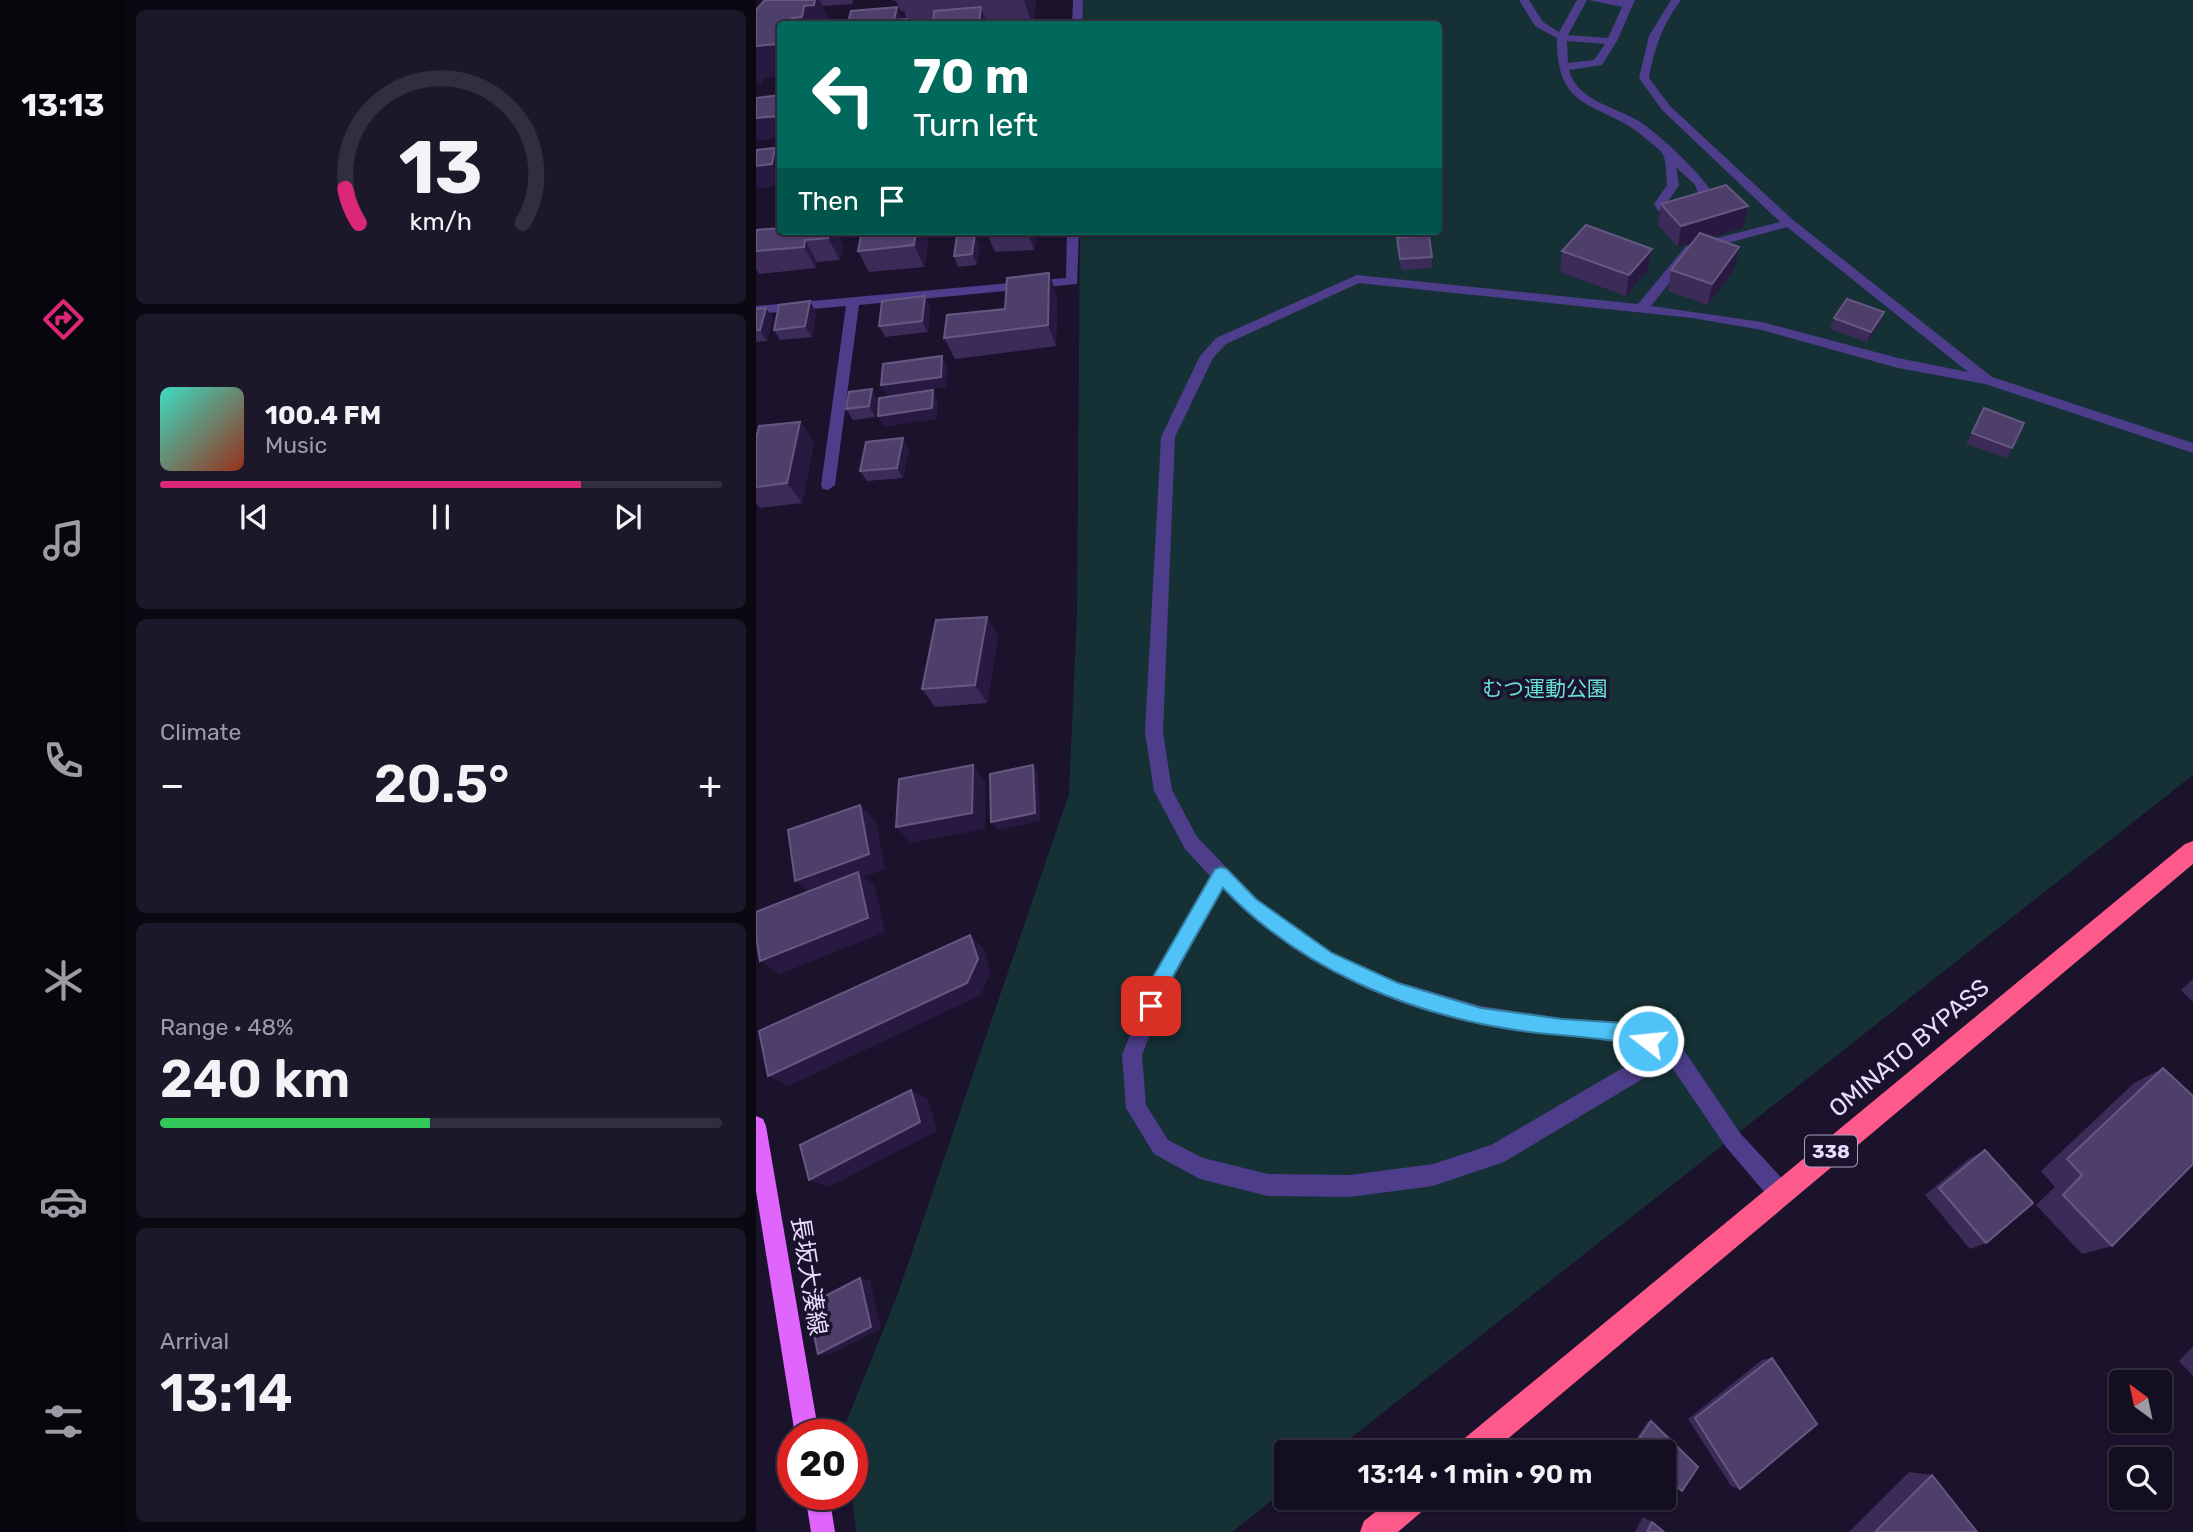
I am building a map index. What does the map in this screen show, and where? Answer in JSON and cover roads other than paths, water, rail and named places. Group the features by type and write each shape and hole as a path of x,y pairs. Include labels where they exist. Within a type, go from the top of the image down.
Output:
{"highway":[{"name":"OMINATO BYPASS","path":"1484,1440 2193,851"},
{"path":"1376,1532 1402,1510"}],"main road":[{"name":"長坂大湊線","path":"756,1126 804,1419"},
{"path":"820,1510 823,1532"}],"street":[{"path":"1077,21 1078,0"},
{"path":"1524,0 1534,22 1562,37 1612,41"},
{"path":"1582,0 1562,37 1566,78 1576,92 1641,127 1699,183 1706,192 1705,198 1662,208 1660,204 1673,185 1669,155"},
{"path":"1564,67 1598,63 1612,41 1628,3 1594,0"},
{"path":"1676,0 1669,7 1647,53 1644,78 1666,108 1789,223 1987,380"},
{"path":"1643,308 1690,249 1789,223"},
{"path":"756,310 1072,281 1073,235"},
{"path":"1780,1193 1733,1140 1672,1050 1624,1032 1562,1028 1481,1016 1396,991 1325,959 1250,905 1191,843 1163,791 1154,733 1168,437 1207,356 1221,341 1357,279 1643,308 1762,326 1898,363 1987,380 2193,448"},
{"path":"828,485 853,301"},
{"path":"1221,875 1161,981 1132,1055 1136,1108 1161,1147 1200,1168 1268,1185 1350,1186 1433,1175 1496,1154 1672,1050"}],"park label":[{"name":"むつ運動公園","path":"1545,689"}]}
